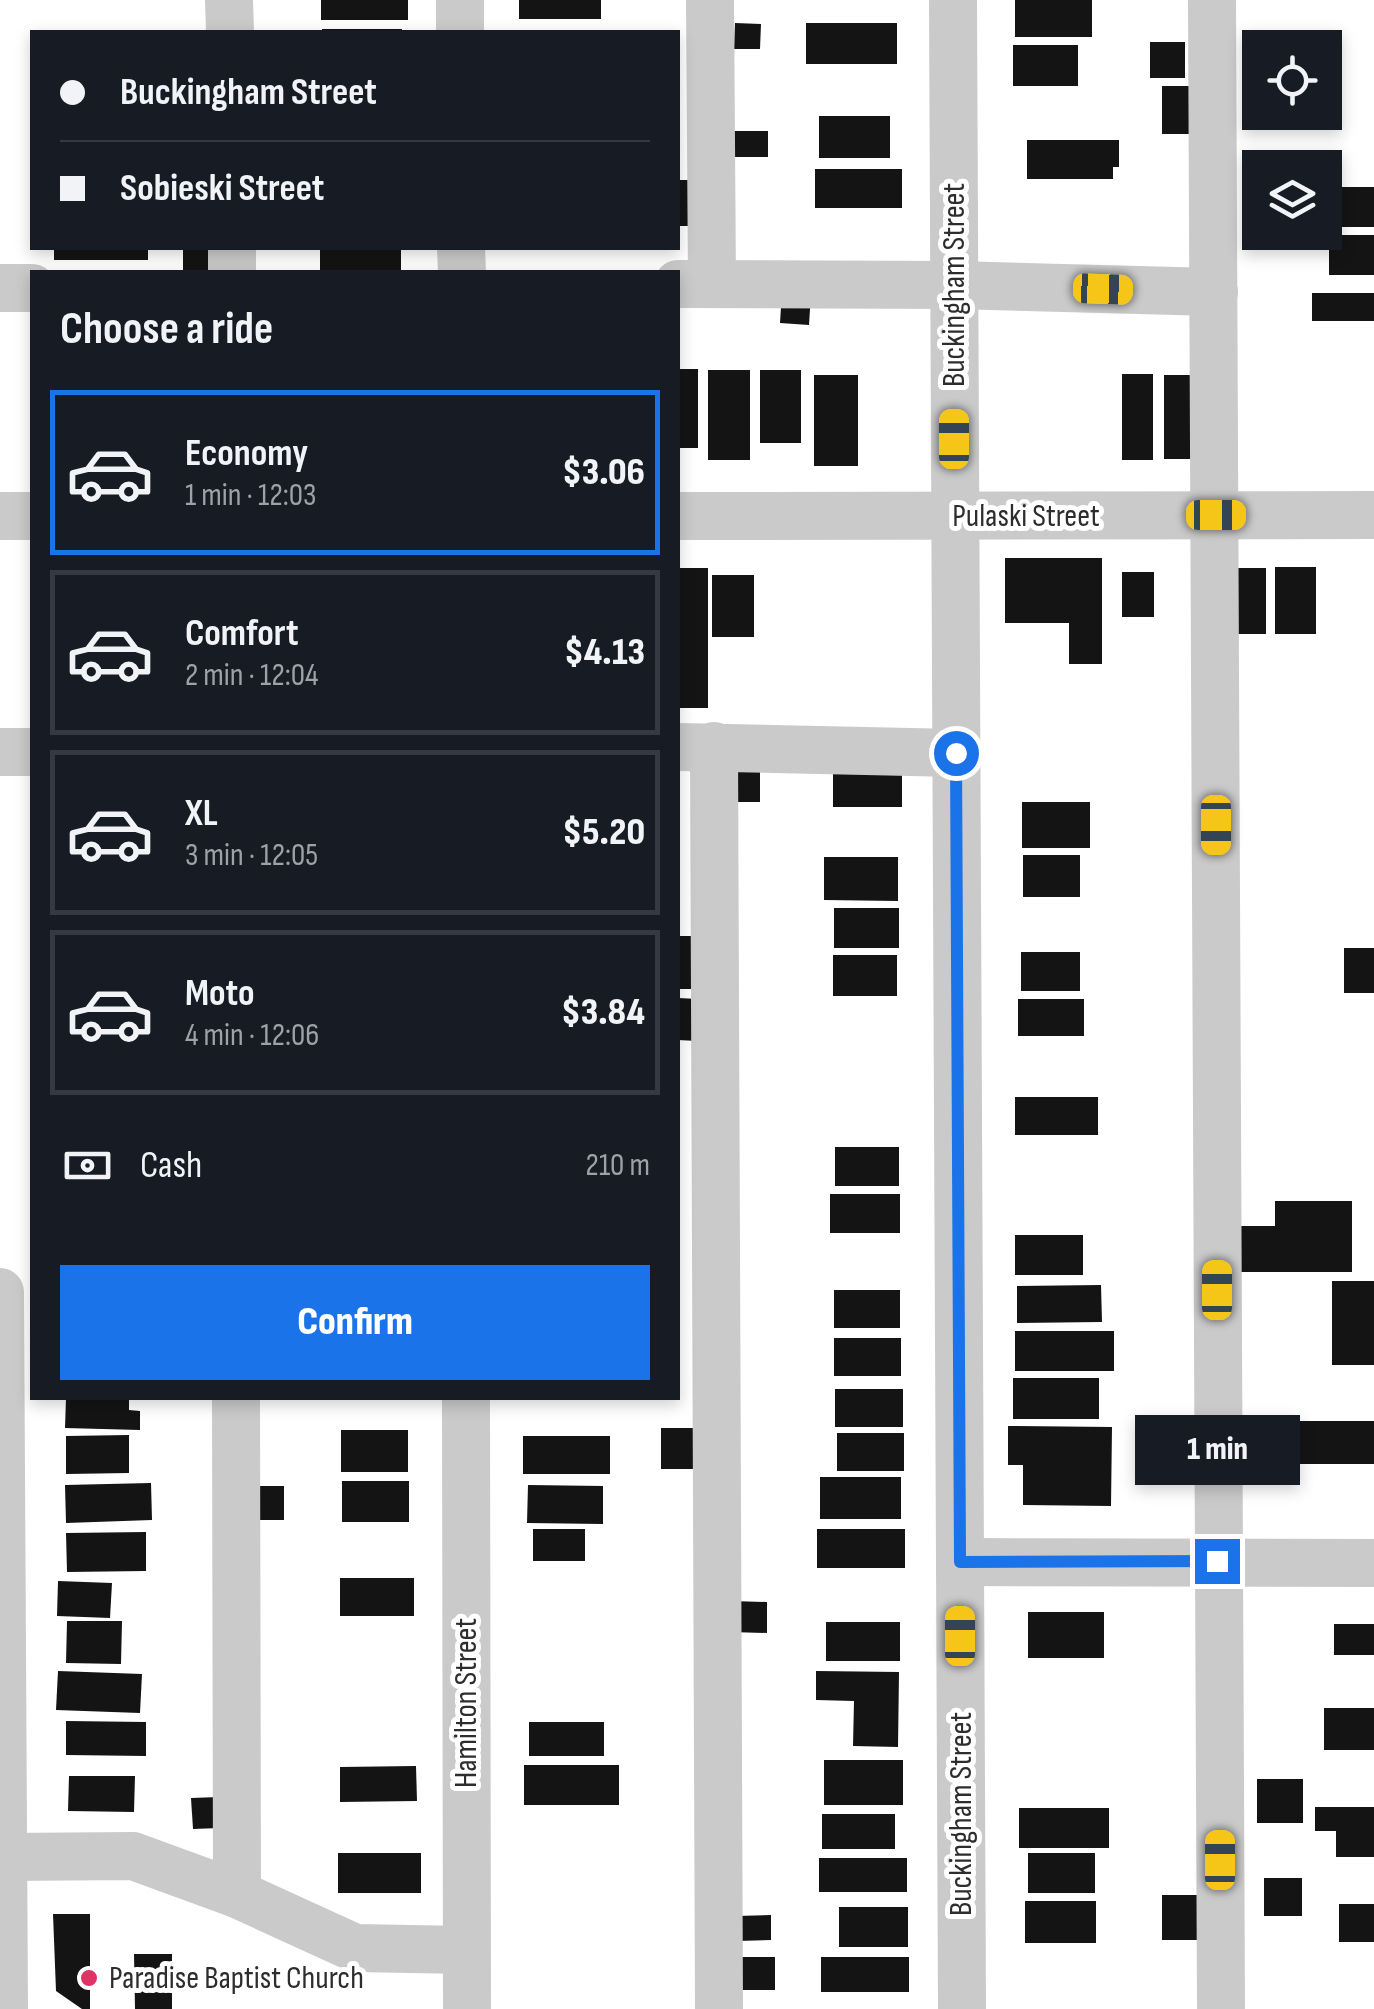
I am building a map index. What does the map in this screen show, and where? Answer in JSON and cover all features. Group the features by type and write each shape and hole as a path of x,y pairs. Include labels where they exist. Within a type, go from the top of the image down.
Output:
{"street":[{"path":"230,0 230,30"},
{"path":"460,0 460,30"},
{"path":"710,0 694,284 954,284 1214,292"},
{"name":"Buckingham Street","path":"953,0 962,2009"},
{"path":"1212,0 1221,2009"},
{"path":"0,288 30,288"},
{"name":"Pulaski Street","path":"680,516 1374,514"},
{"path":"0,516 30,516"},
{"path":"720,2009 696,747 956,753"},
{"path":"0,752 30,752"},
{"path":"0,1292 4,2009"},
{"path":"236,1400 237,1894"},
{"name":"Hamilton Street","path":"466,1400 467,2009"},
{"path":"960,1562 1374,1562"},
{"path":"5,1857 133,1856 237,1894 259,1908 354,1948 466,1950"}],"building":[{"path":"321,0 408,0 408,20 321,20"},
{"path":"519,0 601,0 601,19 519,19"},
{"path":"1015,0 1092,0 1092,37 1015,37"},
{"path":"735,23 761,24 760,49 734,49"},
{"path":"806,23 897,23 897,64 806,64"},
{"path":"322,29 402,29 402,30"},
{"path":"1150,42 1185,42 1185,78 1150,78"},
{"path":"1013,45 1078,45 1078,86 1013,86"},
{"path":"1162,86 1202,86 1202,134 1162,134"},
{"path":"819,116 890,116 890,158 819,158"},
{"path":"731,131 768,131 768,157 731,157"},
{"path":"1027,140 1119,140 1119,167 1113,167 1113,179 1027,179"},
{"path":"815,169 902,169 902,208 815,208"},
{"path":"680,180 694,180 694,226 680,226"},
{"path":"1342,187 1374,187 1374,227 1342,227"},
{"path":"1342,235 1374,235 1374,275 1329,275 1329,250 1342,250"},
{"path":"54,250 148,250 148,260 54,260"},
{"path":"183,250 217,250 217,270 183,270"},
{"path":"320,250 401,250 401,270 320,270"},
{"path":"782,292 811,294 809,325 780,323"},
{"path":"1312,293 1374,293 1374,321 1312,321"},
{"path":"680,369 698,369 698,448 680,448"},
{"path":"708,370 750,370 750,460 708,460"},
{"path":"760,370 801,370 801,443 760,443"},
{"path":"1122,374 1153,374 1153,460 1122,460"},
{"path":"814,375 858,375 858,466 814,466"},
{"path":"1164,375 1202,375 1202,459 1164,459"},
{"path":"1005,558 1102,558 1102,664 1069,664 1069,623 1005,623"},
{"path":"1275,567 1316,567 1316,634 1275,634"},
{"path":"680,568 708,568 708,708 680,708"},
{"path":"1225,568 1266,568 1266,634 1225,634"},
{"path":"1122,572 1154,572 1154,617 1122,617"},
{"path":"712,575 754,575 754,637 712,637"},
{"path":"833,758 902,758 902,807 833,807"},
{"path":"728,769 760,769 760,802 728,802"},
{"path":"1022,802 1090,802 1090,848 1022,848"},
{"path":"1023,855 1080,855 1080,897 1023,897"},
{"path":"824,857 898,857 898,901 824,900"},
{"path":"834,908 899,908 899,948 834,948"},
{"path":"680,936 699,936 699,989 680,989"},
{"path":"1344,948 1374,948 1374,993 1344,993"},
{"path":"1021,952 1080,952 1080,991 1021,991"},
{"path":"833,955 897,955 897,996 833,996"},
{"path":"680,998 698,999 697,1041 680,1040"},
{"path":"1018,999 1084,999 1084,1036 1018,1036"},
{"path":"1015,1097 1098,1097 1098,1135 1015,1135"},
{"path":"835,1147 899,1147 899,1186 835,1186"},
{"path":"830,1194 900,1194 900,1233 830,1233"},
{"path":"1275,1201 1352,1201 1352,1272 1239,1272 1239,1226 1275,1226"},
{"path":"1015,1235 1083,1235 1083,1275 1015,1275"},
{"path":"1332,1281 1374,1281 1374,1365 1332,1365"},
{"path":"1101,1285 1102,1322 1017,1323 1017,1286"},
{"path":"834,1290 900,1290 900,1328 834,1328"},
{"path":"1015,1331 1114,1331 1114,1371 1015,1371"},
{"path":"834,1338 901,1338 901,1376 834,1376"},
{"path":"1013,1378 1099,1378 1099,1419 1013,1419"},
{"path":"835,1389 903,1389 903,1427 835,1427"},
{"path":"66,1400 129,1400 129,1410 140,1411 140,1430 65,1428"},
{"path":"1278,1421 1374,1421 1374,1464 1278,1464"},
{"path":"1008,1426 1112,1427 1111,1506 1023,1505 1023,1465 1008,1465"},
{"path":"661,1428 702,1428 702,1469 661,1469"},
{"path":"341,1430 408,1430 408,1472 341,1472"},
{"path":"837,1433 904,1433 904,1471 837,1471"},
{"path":"129,1435 129,1473 66,1474 66,1436"},
{"path":"523,1436 610,1436 610,1474 523,1474"},
{"path":"820,1477 901,1477 901,1519 820,1519"},
{"path":"342,1481 409,1481 409,1522 342,1522"},
{"path":"151,1483 152,1520 66,1523 65,1485"},
{"path":"528,1485 603,1486 603,1524 527,1523"},
{"path":"251,1486 284,1486 284,1520 251,1520"},
{"path":"533,1529 585,1529 585,1561 533,1561"},
{"path":"817,1529 905,1529 905,1568 817,1568"},
{"path":"146,1532 146,1571 67,1572 66,1533"},
{"path":"340,1578 414,1578 414,1616 340,1616"},
{"path":"58,1581 112,1583 110,1618 57,1616"},
{"path":"731,1601 767,1602 767,1633 730,1632"},
{"path":"1028,1612 1104,1612 1104,1658 1028,1658"},
{"path":"67,1621 122,1621 121,1664 66,1663"},
{"path":"826,1622 900,1622 900,1661 826,1661"},
{"path":"1334,1624 1374,1624 1374,1655 1334,1655"},
{"path":"58,1671 142,1674 140,1713 56,1710"},
{"path":"816,1671 899,1672 898,1747 853,1746 854,1701 816,1700"},
{"path":"1324,1708 1374,1708 1374,1750 1324,1750"},
{"path":"66,1721 146,1722 146,1756 66,1755"},
{"path":"529,1722 604,1722 604,1756 529,1756"},
{"path":"824,1760 903,1760 903,1805 824,1805"},
{"path":"524,1765 619,1765 619,1805 524,1805"},
{"path":"416,1766 417,1801 340,1802 340,1767"},
{"path":"69,1776 135,1776 134,1812 68,1811"},
{"path":"1257,1779 1303,1779 1303,1823 1257,1823"},
{"path":"219,1797 220,1828 193,1829 191,1798"},
{"path":"1315,1807 1374,1807 1374,1857 1336,1857 1336,1831 1315,1831"},
{"path":"1019,1808 1109,1808 1109,1848 1019,1848"},
{"path":"822,1814 895,1814 895,1849 822,1849"},
{"path":"338,1853 421,1853 421,1893 338,1893"},
{"path":"1028,1853 1095,1853 1095,1893 1028,1893"},
{"path":"819,1858 907,1858 907,1892 819,1892"},
{"path":"1264,1878 1302,1878 1302,1916 1264,1916"},
{"path":"1162,1895 1199,1895 1199,1940 1162,1940"},
{"path":"1025,1901 1096,1901 1096,1943 1025,1943"},
{"path":"1339,1904 1374,1904 1374,1942 1339,1942"},
{"path":"839,1907 908,1907 908,1947 839,1947"},
{"path":"53,1914 90,1914 90,2009 82,2009 56,1991"},
{"path":"771,1915 771,1940 737,1941 736,1916"},
{"path":"134,1954 172,1954 172,2009 135,2009"},
{"path":"738,1957 775,1957 775,1990 738,1990"},
{"path":"821,1957 909,1957 909,1992 821,1992"}],"place":[{"name":"Paradise Baptist Church","path":"89,1978"}],"route":[{"path":"956,753 960,1562 1217,1561"}]}
